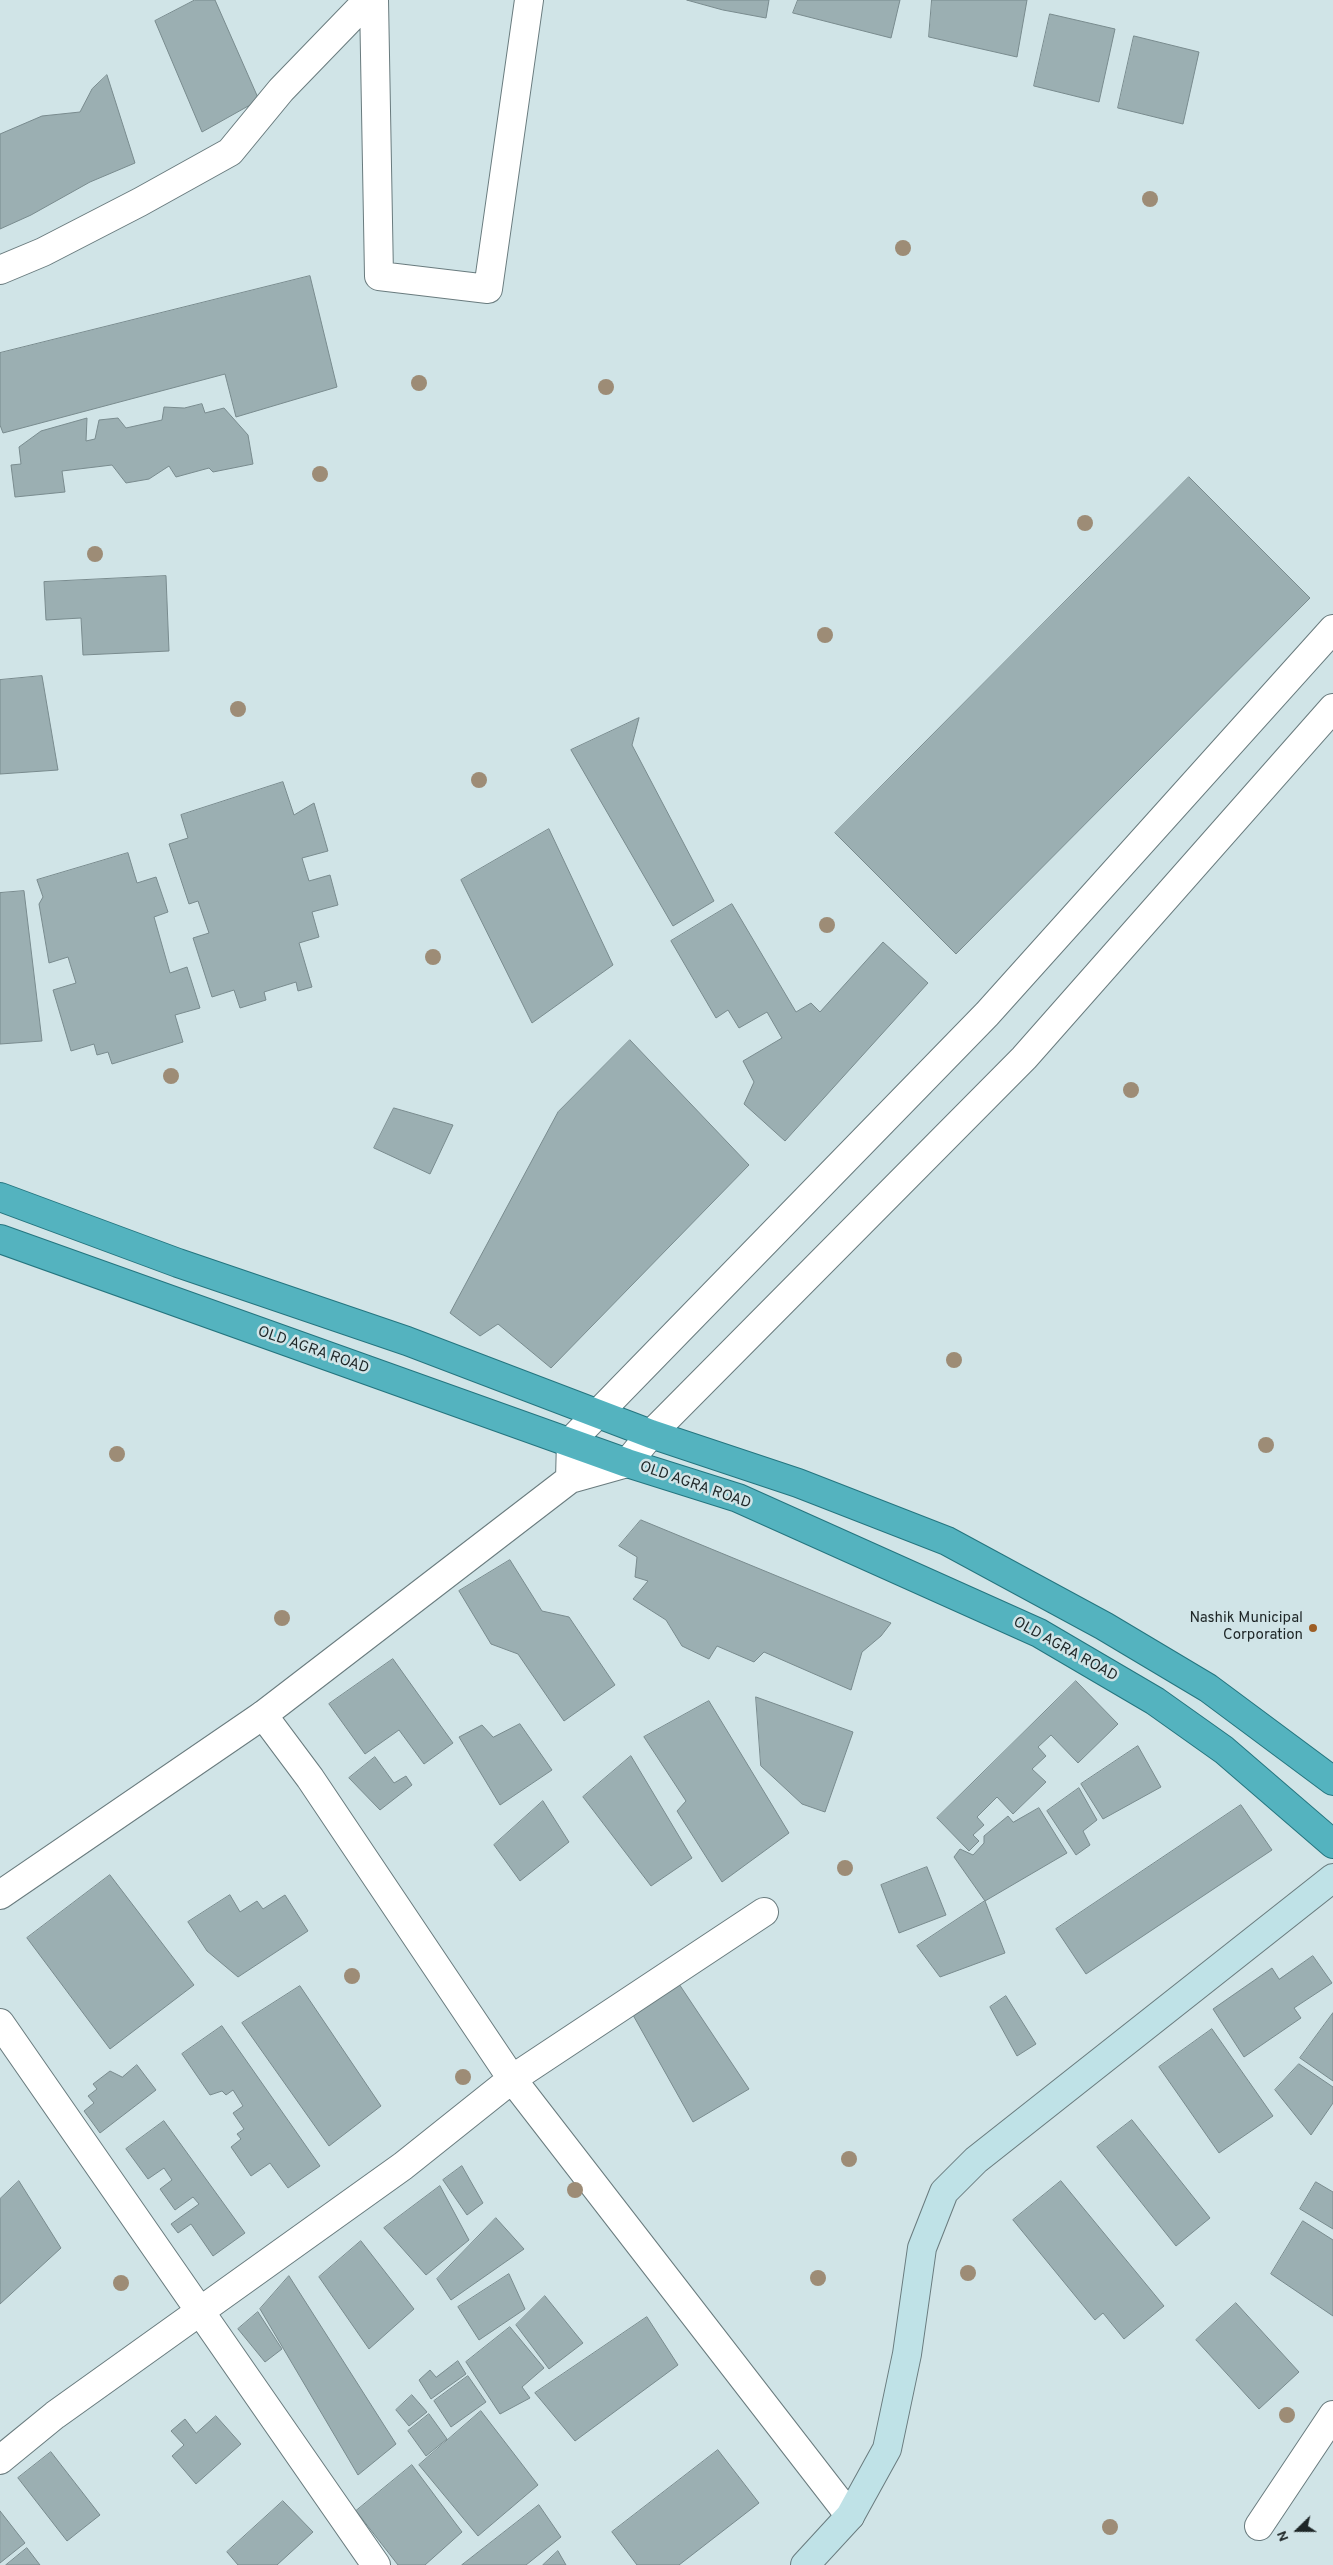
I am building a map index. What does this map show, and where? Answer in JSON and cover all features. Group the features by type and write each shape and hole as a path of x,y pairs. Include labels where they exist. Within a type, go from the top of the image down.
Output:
{"highway":[{"path":"0,1197 178,1263 407,1341 651,1434 798,1483 948,1541 1104,1626 1208,1688 1333,1781"},
{"name":"OLD AGRA ROAD","path":"0,1239 571,1441 627,1463 738,1498 1039,1633 1156,1701 1224,1750 1333,1844"}],"main road":[{"path":"805,2565 850,2516 886,2449 907,2354 922,2248 944,2192 976,2160 1333,1878"}],"street":[{"path":"0,270 43,252 131,207 230,152 282,90 368,0"},
{"path":"374,0 379,276 488,289 529,0"},
{"path":"570,1479 571,1441 987,1014 1333,628"},
{"path":"0,1895 263,1715 570,1479 627,1463 651,1434 1024,1058 1333,708"},
{"path":"263,1715 310,1778 512,2078 850,2516"},
{"path":"0,2460 55,2415 403,2166 512,2078 764,1912"},
{"path":"0,2023 376,2565"},
{"path":"1259,2526 1333,2414"}],"building":[{"path":"195,0 215,0 259,100 202,132 155,21"},
{"path":"687,0 769,0 766,18 723,10"},
{"path":"798,0 900,0 891,38 793,13"},
{"path":"932,0 1027,0 1017,57 929,37"},
{"path":"1050,14 1115,29 1099,102 1034,86"},
{"path":"1134,36 1199,52 1183,124 1118,108"},
{"path":"107,75 135,163 90,182 31,215 0,229 0,134 42,116 80,112 92,89"},
{"path":"310,276 337,387 236,417 225,374 3,433 0,425 0,353"},
{"path":"202,404 205,413 224,408 248,435 253,464 213,472 209,468 176,477 169,466 149,479 126,483 112,465 62,471 65,492 15,497 11,465 21,464 19,447 41,431 87,418 86,441 95,439 99,420 118,418 126,428 162,420 164,407 184,408"},
{"path":"1189,477 1310,598 956,954 835,833"},
{"path":"166,576 169,651 83,655 81,618 46,620 44,582"},
{"path":"42,676 58,770 0,774 0,680"},
{"path":"639,718 632,745 714,901 673,926 571,750"},
{"path":"283,782 294,815 314,803 328,851 302,858 309,881 330,875 338,905 312,912 319,937 299,943 312,987 298,991 296,982 264,992 266,1000 240,1008 234,990 212,997 193,938 209,933 198,901 189,904 169,844 188,838 181,815"},
{"path":"549,829 613,965 532,1023 461,880"},
{"path":"128,853 137,883 156,877 168,912 154,917 170,973 187,967 200,1008 175,1015 183,1042 112,1064 108,1052 97,1055 94,1044 71,1051 53,990 76,983 68,957 49,963 39,904 43,897 37,880"},
{"path":"24,891 42,1041 0,1044 0,893"},
{"path":"732,904 796,1012 811,1003 820,1012 883,942 928,983 785,1141 744,1104 754,1082 743,1061 782,1038 767,1012 739,1028 728,1010 716,1018 671,941"},
{"path":"630,1040 749,1165 551,1368 498,1324 480,1336 450,1313 558,1112"},
{"path":"394,1108 453,1125 430,1174 374,1148"},
{"path":"641,1520 891,1623 881,1636 862,1652 851,1690 764,1652 754,1662 717,1646 709,1659 682,1646 666,1620 633,1599 648,1581 635,1577 637,1557 619,1546"},
{"path":"510,1560 542,1611 569,1617 615,1685 564,1721 518,1654 491,1644 459,1591"},
{"path":"393,1659 453,1743 424,1764 399,1730 365,1754 329,1704"},
{"path":"1076,1681 1118,1724 1078,1763 1051,1735 1038,1747 1046,1756 1032,1769 1046,1782 1013,1814 997,1797 977,1817 984,1825 973,1835 979,1841 969,1851 937,1818"},
{"path":"756,1697 853,1732 825,1812 802,1804 761,1766"},
{"path":"709,1701 789,1833 722,1882 677,1811 686,1801 644,1737"},
{"path":"520,1724 552,1770 500,1805 459,1737 482,1725 493,1737"},
{"path":"1138,1746 1161,1787 1103,1819 1081,1784"},
{"path":"631,1756 692,1858 651,1886 583,1797"},
{"path":"375,1757 394,1783 406,1776 412,1785 380,1810 349,1778"},
{"path":"1079,1788 1097,1820 1083,1831 1090,1845 1076,1855 1047,1811"},
{"path":"543,1801 569,1842 520,1881 494,1845"},
{"path":"1241,1805 1272,1850 1086,1974 1056,1929"},
{"path":"1039,1808 1067,1853 985,1901 954,1857 960,1849 973,1855 984,1843 984,1836 1008,1816 1013,1822"},
{"path":"927,1867 946,1915 899,1933 881,1885"},
{"path":"110,1875 194,1985 110,2049 27,1938"},
{"path":"230,1895 240,1912 257,1901 263,1909 285,1895 308,1931 238,1977 207,1951 188,1922"},
{"path":"985,1901 1005,1953 940,1977 917,1946"},
{"path":"1313,1956 1332,1983 1294,2008 1301,2018 1244,2057 1213,2009 1272,1968 1279,1979"},
{"path":"679,1984 749,2089 693,2122 633,2015"},
{"path":"300,1986 381,2106 329,2146 242,2023"},
{"path":"1006,1996 1036,2044 1017,2056 990,2007"},
{"path":"1333,2013 1333,2081 1300,2058"},
{"path":"222,2026 320,2166 288,2188 270,2163 251,2176 231,2147 241,2139 237,2134 244,2129 233,2113 243,2106 233,2090 226,2095 222,2091 210,2095 182,2054"},
{"path":"1212,2029 1273,2116 1219,2153 1159,2067"},
{"path":"1299,2064 1333,2087 1333,2103 1311,2135 1275,2090"},
{"path":"137,2065 156,2090 100,2133 84,2111 94,2103 88,2096 97,2089 93,2084 110,2071 122,2077"},
{"path":"1132,2120 1210,2218 1176,2246 1097,2147"},
{"path":"164,2121 245,2233 213,2256 191,2224 178,2233 171,2224 199,2204 193,2197 175,2210 160,2189 172,2180 164,2168 148,2179 126,2149"},
{"path":"462,2166 483,2203 467,2215 443,2180"},
{"path":"19,2181 61,2248 0,2304 0,2199"},
{"path":"1061,2181 1164,2306 1124,2339 1103,2313 1095,2320 1013,2220"},
{"path":"1316,2182 1333,2192 1333,2229 1300,2209"},
{"path":"440,2186 469,2240 426,2275 384,2228"},
{"path":"496,2218 524,2249 451,2300 437,2279"},
{"path":"1303,2221 1333,2240 1333,2316 1271,2274"},
{"path":"361,2241 414,2309 369,2349 319,2277"},
{"path":"509,2274 525,2309 479,2340 458,2307"},
{"path":"289,2276 396,2444 358,2475 260,2309"},
{"path":"545,2296 583,2343 549,2369 516,2325"},
{"path":"1236,2303 1299,2372 1259,2409 1196,2340"},
{"path":"258,2312 282,2349 265,2362 238,2329"},
{"path":"647,2317 678,2365 575,2441 535,2393"},
{"path":"510,2327 544,2368 522,2387 530,2398 500,2414 466,2362"},
{"path":"458,2361 466,2374 431,2399 419,2380 430,2370 436,2377"},
{"path":"468,2376 486,2402 451,2427 434,2401"},
{"path":"412,2395 427,2412 409,2426 396,2410"},
{"path":"481,2411 538,2485 478,2536 419,2465"},
{"path":"429,2414 447,2439 426,2456 408,2431"},
{"path":"216,2416 241,2444 196,2484 172,2456 184,2445 171,2431 185,2419 196,2433"},
{"path":"718,2450 759,2503 679,2565 637,2565 612,2532"},
{"path":"51,2452 100,2515 67,2541 18,2478"},
{"path":"412,2465 462,2532 425,2565 398,2565 356,2511"},
{"path":"283,2501 313,2532 277,2565 238,2565 227,2552"},
{"path":"539,2505 561,2537 526,2565 462,2565"},
{"path":"0,2511 25,2543 0,2563"},
{"path":"27,2548 40,2565 6,2565"},
{"path":"558,2551 566,2565 543,2565"}],"place":[{"name":"Nashik Municipal Corporation","path":"1313,1628"}]}
